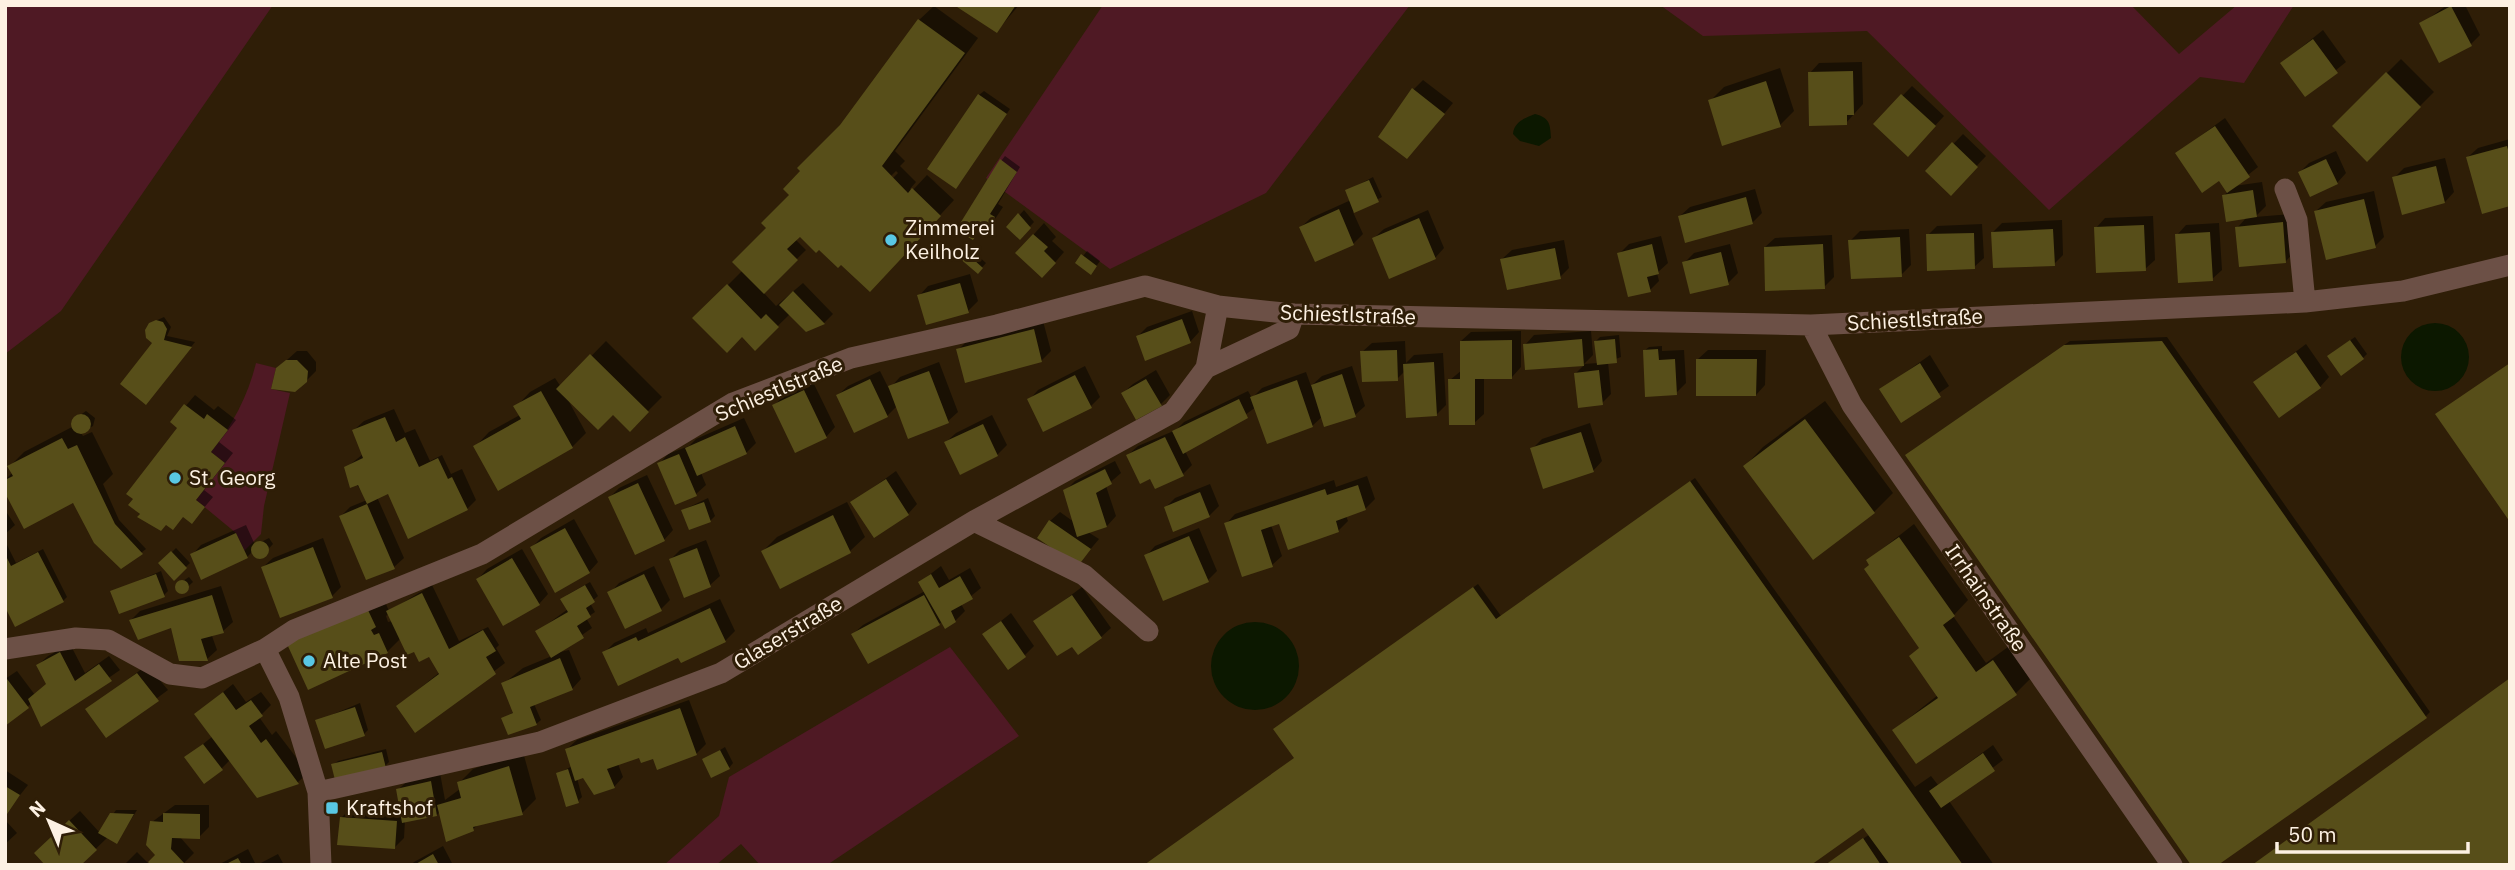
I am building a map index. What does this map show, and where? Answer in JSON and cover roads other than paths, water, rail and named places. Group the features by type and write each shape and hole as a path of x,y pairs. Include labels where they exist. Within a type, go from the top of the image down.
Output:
{"street":[{"path":"2285,189 2297,220 2305,302"},
{"name":"Schiestlstraße","path":"5,649 76,638 108,640 170,674 202,678 265,649 294,630 482,554 733,403 851,358 997,325 1145,286 1218,306 1294,314 1811,325 2305,302 2403,291 2510,265"},
{"name":"Glaserstraße","path":"318,792 540,742 721,673 974,521 1173,412 1206,368 1218,306"},
{"name":"Glaserstraße","path":"1206,368 1289,329 1294,314"},
{"name":"Irrhainstraße","path":"1811,325 1852,405 2172,865"},
{"path":"974,521 1084,575 1148,631"},
{"path":"265,649 289,697 318,792 321,865"}],"place":[{"name":"Zimmerei Keilholz","path":"891,240"},
{"name":"St. Georg","path":"175,478"},
{"name":"Alte Post","path":"309,661"},
{"name":"Kraftshof","path":"332,808"}]}
